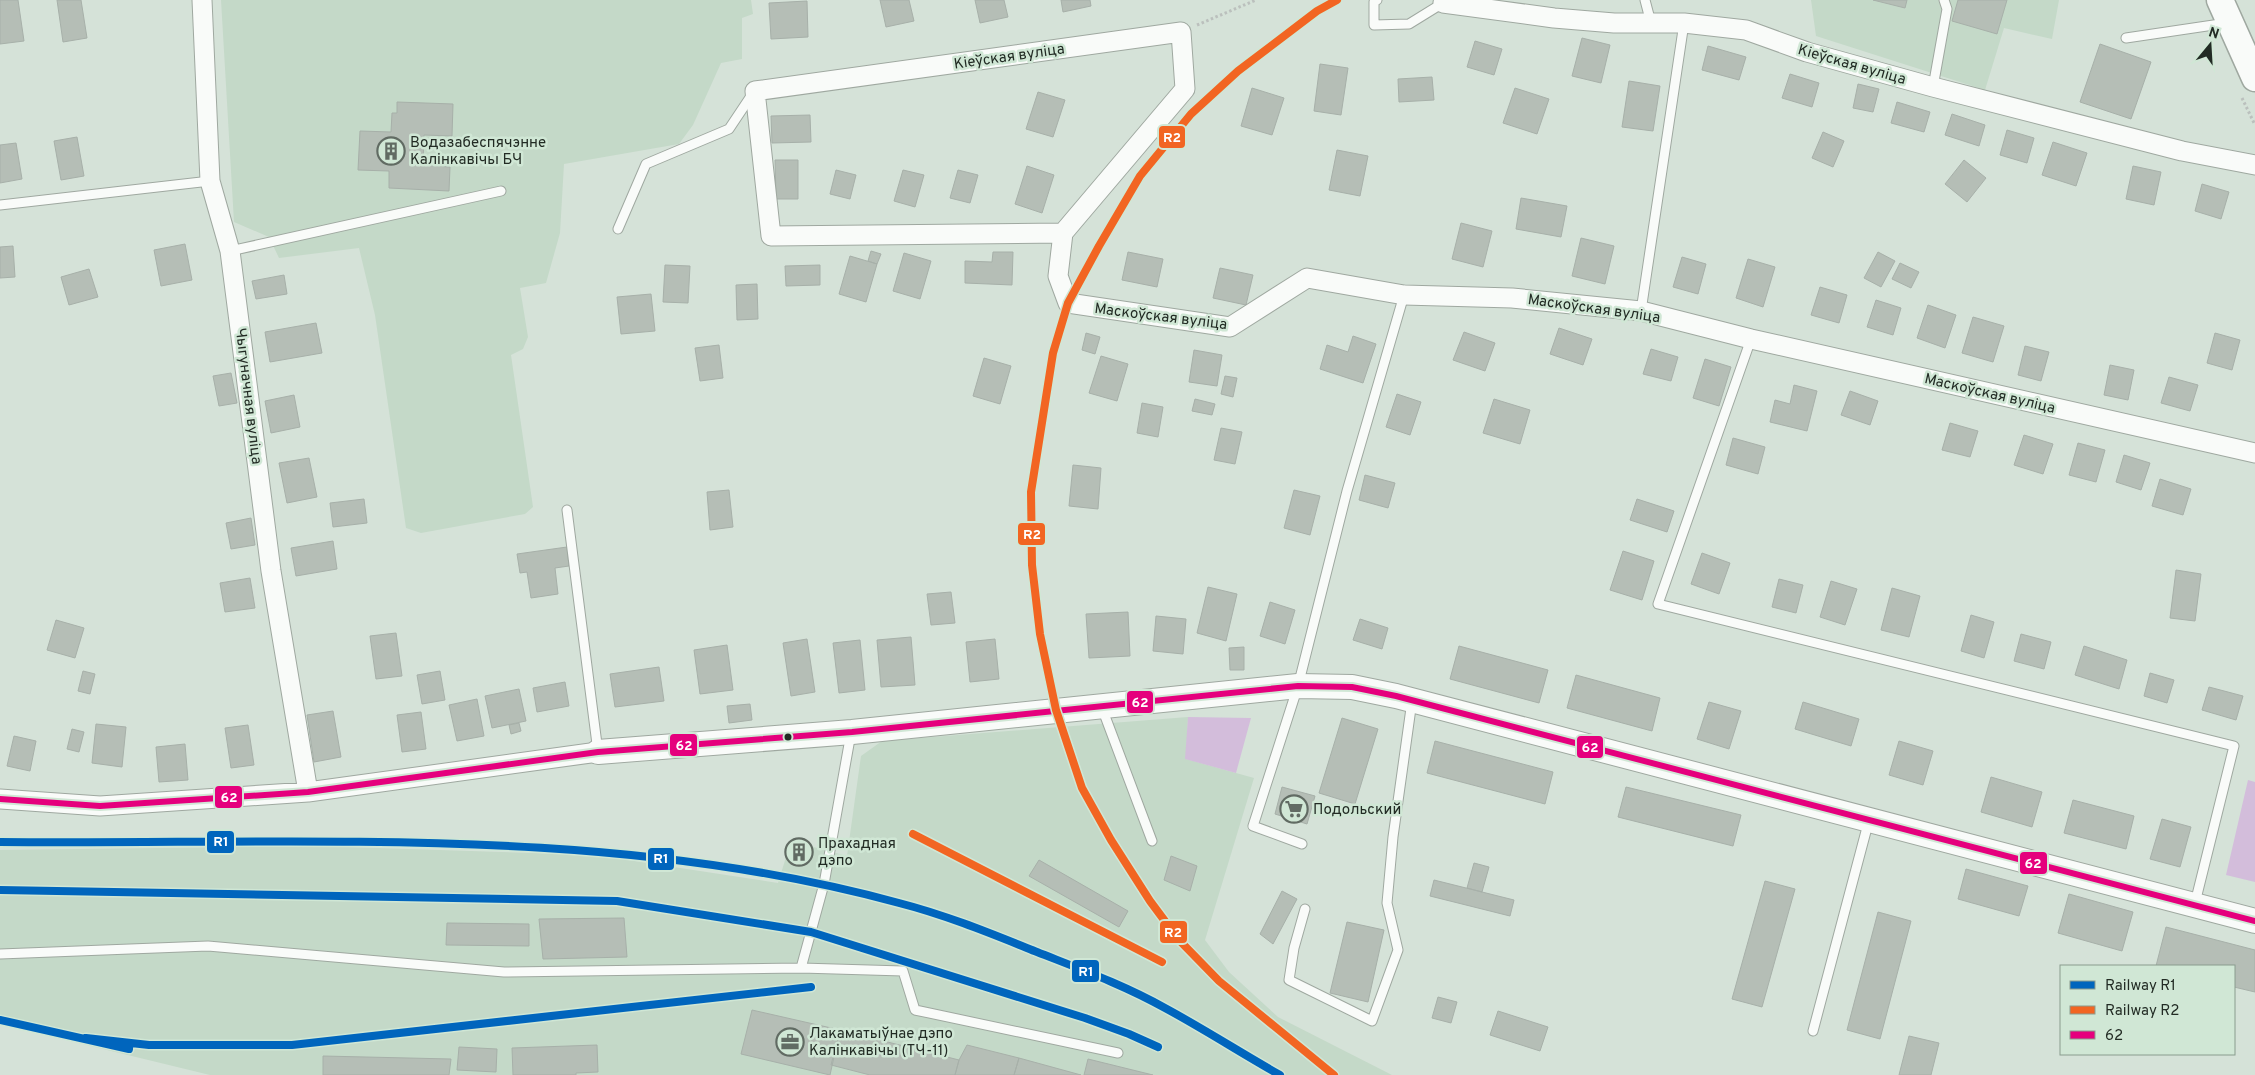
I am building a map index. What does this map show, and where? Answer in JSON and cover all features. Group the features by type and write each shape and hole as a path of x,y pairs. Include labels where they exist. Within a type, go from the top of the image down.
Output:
{"main road":[{"path":"2225,11 2255,78"}],"street":[{"name":"Чыгуначная вуліца","path":"202,0 210,181 230,251 271,572 308,792"},
{"name":"Кіеўская вуліца","path":"1438,2 1554,18 1614,23 1684,23 1746,30 1807,52 1933,87 2182,152 2255,165"},
{"name":"Кіеўская вуліца","path":"755,91 1181,32"},
{"path":"755,91 771,236 1063,233 1185,89 1181,32"},
{"name":"Маскоўская вуліца","path":"1063,233 1058,276 1068,304 1230,327 1307,278 1404,295 1512,298 1640,311 1751,339 2255,453"},
{"path":"0,800 100,806 308,792 598,752 852,732 1298,686 1352,687 1869,819 2255,921"}],"lane":[{"path":"1377,0 1374,2 1374,25 1409,24 1438,2"},
{"path":"1645,0 1651,23"},
{"path":"1933,87 1947,9 1944,0"},
{"path":"2126,38 2225,11"},
{"path":"1640,311 1684,23"},
{"path":"618,229 646,164 728,129 755,91"},
{"path":"0,205 210,181"},
{"path":"230,251 501,191"},
{"path":"1302,844 1253,826 1298,686 1347,491 1404,295"},
{"path":"1751,339 1658,604 2234,746 2195,904"},
{"path":"567,510 598,752"},
{"path":"1305,909 1294,948 1289,980 1372,1021 1398,950 1387,904 1412,701"},
{"path":"1101,705 1152,841"},
{"path":"801,968 824,884 852,732"},
{"path":"1813,1031 1869,819"},
{"path":"0,954 208,946 504,972 801,968 903,971 910,988 915,1010 1118,1052"}],"path":[{"path":"1181,32 1256,0"}],"shaded area":[{"name":"Водазабеспячэнне Калінкавічы БЧ","path":"221,0 751,0 753,14 742,18 742,59 721,63 693,125 679,144 564,164 560,233 546,283 520,288 528,337 523,349 511,355 533,507 525,514 421,533 406,528 375,315 359,248 279,258 269,237 234,222"},
{"path":"1811,0 2059,0 2052,39 2004,28 1985,90 1816,36"},
{"name":"Лакаматыўнае дэпо Калінкавічы (ТЧ-11)","path":"1188,717 1186,759 1254,778 1205,940 1229,972 1278,1017 1392,1075 210,1075 0,1024 0,850 315,846 595,855 778,883 791,841 847,856 861,756 882,741"},
{"path":"1188,717 1251,718 1236,773 1185,759"},
{"path":"2248,780 2255,782 2255,882 2226,875"}],"building":[{"path":"0,0 18,0 24,41 0,44"},
{"path":"57,0 81,0 87,38 63,42"},
{"path":"880,0 909,0 914,21 886,27"},
{"path":"975,0 1004,0 1008,17 980,23"},
{"path":"1061,0 1090,0 1091,6 1063,12"},
{"path":"1873,0 1907,0 1905,8"},
{"path":"1958,0 2007,0 1997,34 1952,21"},
{"path":"807,1 808,37 771,39 769,3"},
{"path":"1582,38 1610,45 1601,83 1572,76"},
{"path":"1475,41 1502,49 1494,75 1467,67"},
{"path":"2100,44 2151,62 2131,119 2080,102"},
{"path":"1708,46 1746,57 1739,80 1702,70"},
{"path":"1320,64 1348,68 1341,115 1314,111"},
{"path":"1790,74 1819,83 1812,107 1782,98"},
{"path":"1432,77 1434,100 1399,102 1398,79"},
{"path":"1629,81 1660,86 1653,131 1622,127"},
{"path":"1858,84 1879,89 1873,112 1853,108"},
{"path":"1252,88 1284,98 1272,135 1241,126"},
{"path":"1515,88 1549,99 1537,134 1503,123"},
{"path":"1038,92 1065,100 1053,137 1026,129"},
{"name":"Водазабеспячэнне Калінкавічы БЧ","path":"397,102 453,104 452,136 424,135 423,165 450,167 449,191 389,188 389,171 358,170 360,131 391,132 392,113 397,113"},
{"path":"1897,102 1930,112 1924,132 1891,123"},
{"path":"1952,114 1985,125 1979,146 1945,135"},
{"path":"810,115 811,142 772,143 771,116"},
{"path":"2007,130 2034,138 2027,163 2000,155"},
{"path":"1823,132 1844,141 1833,167 1812,158"},
{"path":"77,137 84,176 61,180 54,141"},
{"path":"2053,142 2087,153 2076,186 2042,175"},
{"path":"16,143 22,179 0,183 0,145"},
{"path":"1337,150 1368,156 1360,196 1329,190"},
{"path":"775,160 798,160 798,199 776,199"},
{"path":"1964,160 1986,178 1967,202 1945,184"},
{"path":"1027,166 1054,175 1042,213 1015,204"},
{"path":"2133,166 2161,172 2154,205 2126,199"},
{"path":"836,170 856,175 850,199 830,194"},
{"path":"903,170 924,175 915,207 894,201"},
{"path":"958,170 978,175 970,203 950,198"},
{"path":"2202,184 2229,192 2221,219 2195,211"},
{"path":"1521,198 1567,206 1561,237 1516,229"},
{"path":"1461,223 1492,231 1483,267 1452,259"},
{"path":"1581,238 1614,246 1605,284 1572,276"},
{"path":"185,244 192,280 161,286 154,250"},
{"path":"13,246 15,277 0,278 0,247"},
{"path":"871,251 881,254 877,264 868,261"},
{"path":"993,252 1013,252 1012,285 965,283 965,261 992,262"},
{"path":"1128,252 1163,259 1157,287 1122,280"},
{"path":"1878,252 1895,261 1881,287 1864,278"},
{"path":"904,253 931,261 920,299 893,291"},
{"path":"850,256 877,264 866,302 839,294"},
{"path":"1682,257 1706,264 1698,294 1673,287"},
{"path":"1748,259 1775,267 1763,307 1736,298"},
{"path":"1900,263 1919,272 1911,288 1892,279"},
{"path":"665,265 690,266 688,303 663,302"},
{"path":"820,265 820,285 786,286 785,266"},
{"path":"1220,268 1253,275 1246,305 1213,298"},
{"path":"89,269 98,297 69,305 61,277"},
{"path":"284,275 287,294 256,299 252,281"},
{"path":"757,284 758,319 737,320 736,285"},
{"path":"1820,287 1847,295 1839,323 1811,315"},
{"path":"651,294 655,331 621,334 617,297"},
{"path":"1876,300 1901,308 1893,335 1867,327"},
{"path":"1928,305 1956,315 1945,348 1917,338"},
{"path":"1973,317 2004,326 1993,362 1962,353"},
{"path":"316,323 322,353 270,362 265,332"},
{"path":"1559,328 1592,339 1583,365 1550,354"},
{"path":"1464,332 1495,343 1485,371 1453,360"},
{"path":"1086,333 1100,337 1095,354 1082,350"},
{"path":"2215,333 2240,340 2232,370 2207,363"},
{"path":"1353,336 1376,344 1363,383 1320,369 1327,345 1348,352"},
{"path":"719,345 723,378 700,381 695,348"},
{"path":"2025,346 2049,352 2041,381 2018,375"},
{"path":"1651,349 1678,357 1671,381 1643,374"},
{"path":"1194,350 1222,355 1217,386 1189,382"},
{"path":"1101,356 1128,364 1117,401 1089,393"},
{"path":"984,358 1011,366 1000,404 973,396"},
{"path":"1705,359 1731,367 1719,406 1693,398"},
{"path":"2110,365 2134,370 2128,400 2104,395"},
{"path":"231,373 237,403 219,406 213,376"},
{"path":"1225,376 1237,378 1233,397 1221,394"},
{"path":"2169,377 2198,385 2190,411 2161,403"},
{"path":"1794,385 1817,391 1807,431 1770,422 1775,400 1790,404"},
{"path":"1850,391 1878,401 1870,425 1841,415"},
{"path":"1397,394 1421,402 1410,435 1386,427"},
{"path":"294,395 300,427 271,433 265,401"},
{"path":"1195,399 1215,404 1212,415 1192,411"},
{"path":"1494,399 1530,410 1520,444 1483,433"},
{"path":"1142,403 1163,407 1158,437 1137,433"},
{"path":"1950,423 1978,431 1970,457 1942,450"},
{"path":"1221,428 1242,432 1235,464 1214,460"},
{"path":"2024,435 2053,444 2043,474 2014,465"},
{"path":"1733,438 1765,447 1758,474 1726,465"},
{"path":"2078,443 2105,450 2096,482 2069,475"},
{"path":"2124,455 2150,463 2141,490 2116,482"},
{"path":"309,458 317,497 287,503 279,463"},
{"path":"1073,465 1101,468 1098,509 1069,506"},
{"path":"1365,475 1395,483 1388,508 1359,500"},
{"path":"2160,479 2191,489 2183,515 2152,506"},
{"path":"729,490 733,527 710,530 707,492"},
{"path":"1294,490 1320,496 1310,535 1284,528"},
{"path":"364,499 367,523 333,527 330,503"},
{"path":"1637,499 1674,511 1667,532 1630,520"},
{"path":"251,518 255,545 231,549 226,523"},
{"path":"333,541 337,569 296,576 291,548"},
{"path":"567,547 569,566 555,568 558,594 531,598 527,572 520,573 517,554"},
{"path":"1623,551 1654,561 1642,600 1610,590"},
{"path":"1702,553 1730,563 1719,594 1691,584"},
{"path":"2176,570 2201,574 2195,621 2170,618"},
{"path":"250,578 255,608 225,612 220,583"},
{"path":"1779,579 1803,585 1796,613 1772,607"},
{"path":"1831,581 1857,589 1845,625 1820,617"},
{"path":"1208,587 1237,594 1226,641 1197,633"},
{"path":"1892,588 1920,596 1909,637 1881,630"},
{"path":"951,592 955,623 931,625 927,594"},
{"path":"1270,602 1295,610 1285,644 1260,636"},
{"path":"1128,612 1130,656 1089,658 1086,614"},
{"path":"1971,615 1994,622 1984,658 1961,651"},
{"path":"1156,616 1186,619 1183,654 1153,651"},
{"path":"1360,619 1388,628 1382,649 1353,640"},
{"path":"56,620 84,628 75,658 47,650"},
{"path":"396,633 402,676 376,679 370,636"},
{"path":"2021,634 2051,642 2044,669 2014,661"},
{"path":"911,637 915,685 881,687 877,640"},
{"path":"807,639 815,692 791,696 783,643"},
{"path":"995,639 999,679 970,682 966,642"},
{"path":"860,640 865,690 839,693 833,643"},
{"path":"727,645 733,690 700,694 694,650"},
{"path":"1459,646 1548,670 1539,703 1450,679"},
{"path":"2084,646 2127,660 2119,689 2075,675"},
{"path":"1244,647 1244,670 1230,670 1229,648"},
{"path":"659,667 664,701 615,707 610,674"},
{"path":"83,671 95,674 90,694 78,691"},
{"path":"440,671 445,700 422,704 417,675"},
{"path":"2150,673 2174,680 2167,703 2144,696"},
{"path":"1576,675 1660,698 1652,731 1567,708"},
{"path":"565,682 569,706 537,712 533,688"},
{"path":"2209,687 2243,696 2236,720 2202,710"},
{"path":"519,689 526,721 492,728 485,696"},
{"path":"477,699 484,736 457,741 449,705"},
{"path":"1709,702 1741,711 1729,749 1697,739"},
{"path":"1803,702 1859,719 1851,746 1795,729"},
{"path":"750,704 752,720 729,723 727,706"},
{"path":"333,711 341,757 314,762 307,715"},
{"path":"421,712 426,749 402,752 397,715"},
{"path":"1342,718 1378,729 1355,804 1319,793"},
{"path":"519,723 521,731 511,734 509,725"},
{"path":"96,724 126,727 122,767 92,763"},
{"path":"248,725 254,765 231,768 225,728"},
{"path":"72,729 84,732 79,752 67,749"},
{"path":"14,736 36,741 30,771 7,766"},
{"path":"1435,741 1553,772 1545,804 1427,773"},
{"path":"1899,741 1933,751 1923,785 1889,775"},
{"path":"185,744 188,780 159,782 156,747"},
{"path":"1991,777 2042,792 2032,827 1981,812"},
{"name":"Подольский","path":"1282,787 1315,796 1307,824 1275,814"},
{"path":"1626,787 1741,815 1733,846 1618,817"},
{"path":"2073,800 2134,816 2126,849 2064,833"},
{"path":"2162,819 2191,827 2180,867 2150,859"},
{"name":"Прахадная дэпо","path":"791,841 812,847 807,863 786,857"},
{"path":"1171,856 1197,866 1190,891 1164,880"},
{"path":"1039,860 1128,911 1119,927 1029,876"},
{"path":"1474,863 1489,867 1482,892 1467,888"},
{"path":"1966,869 2028,886 2019,916 1958,899"},
{"path":"1434,880 1514,900 1510,916 1430,896"},
{"path":"1765,881 1795,889 1762,1007 1732,999"},
{"path":"1282,891 1297,899 1273,944 1260,934"},
{"path":"2069,894 2133,912 2122,951 2058,933"},
{"path":"1878,912 1911,921 1880,1039 1847,1030"},
{"path":"624,918 627,957 543,959 539,919"},
{"path":"1347,922 1384,930 1368,1002 1330,993"},
{"path":"447,923 529,924 529,946 446,945"},
{"path":"2166,927 2255,950 2255,992 2235,987 2235,965 2156,965"},
{"path":"1438,997 1457,1002 1451,1023 1432,1018"},
{"name":"Лакаматыўнае дэпо Калінкавічы (ТЧ-11)","path":"752,1010 840,1030 830,1075 741,1054"},
{"path":"1498,1011 1548,1027 1540,1051 1490,1035"},
{"path":"840,1030 959,1060 955,1075 870,1075 831,1065"},
{"path":"1909,1036 1939,1043 1931,1075 1899,1075"},
{"path":"597,1045 598,1072 576,1073 576,1075 513,1075 512,1048"},
{"path":"967,1045 1019,1058 1014,1075 955,1075 959,1060"},
{"path":"459,1047 497,1049 496,1072 457,1070"},
{"path":"323,1056 451,1059 449,1075 323,1075"},
{"path":"1019,1058 1081,1075 1014,1075"},
{"path":"1088,1059 1153,1075 1084,1075"}],"rail line":[{"name":"R2","path":"1334,1075 1219,981 1179,940 1150,901 1111,840 1082,788 1056,710 1040,634 1032,565 1031,492 1053,353 1068,303 1140,176 1191,114 1238,71 1317,11 1337,0"},
{"name":"R2","path":"913,834 1162,962"},
{"name":"R1","path":"0,842 339,842 565,849 677,860 789,878 899,903 934,913 1086,971 1149,1000 1194,1024 1280,1075"},
{"name":"R1","path":"0,890 617,901 811,932 1085,1018 1158,1047"},
{"name":"R1","path":"86,1038 149,1045 292,1045 811,987"},
{"name":"R1","path":"0,1020 129,1049"}],"transit line":[{"name":"62","path":"0,799 100,806 308,792 598,752 852,732 1298,686 1352,687 1396,696 2255,921"}],"place":[{"name":"Водазабеспячэнне Калінкавічы БЧ","path":"391,151"},
{"name":"Подольский","path":"1294,809"},
{"name":"Прахадная дэпо","path":"799,852"},
{"name":"Лакаматыўнае дэпо Калінкавічы (ТЧ-11)","path":"790,1042"}]}
